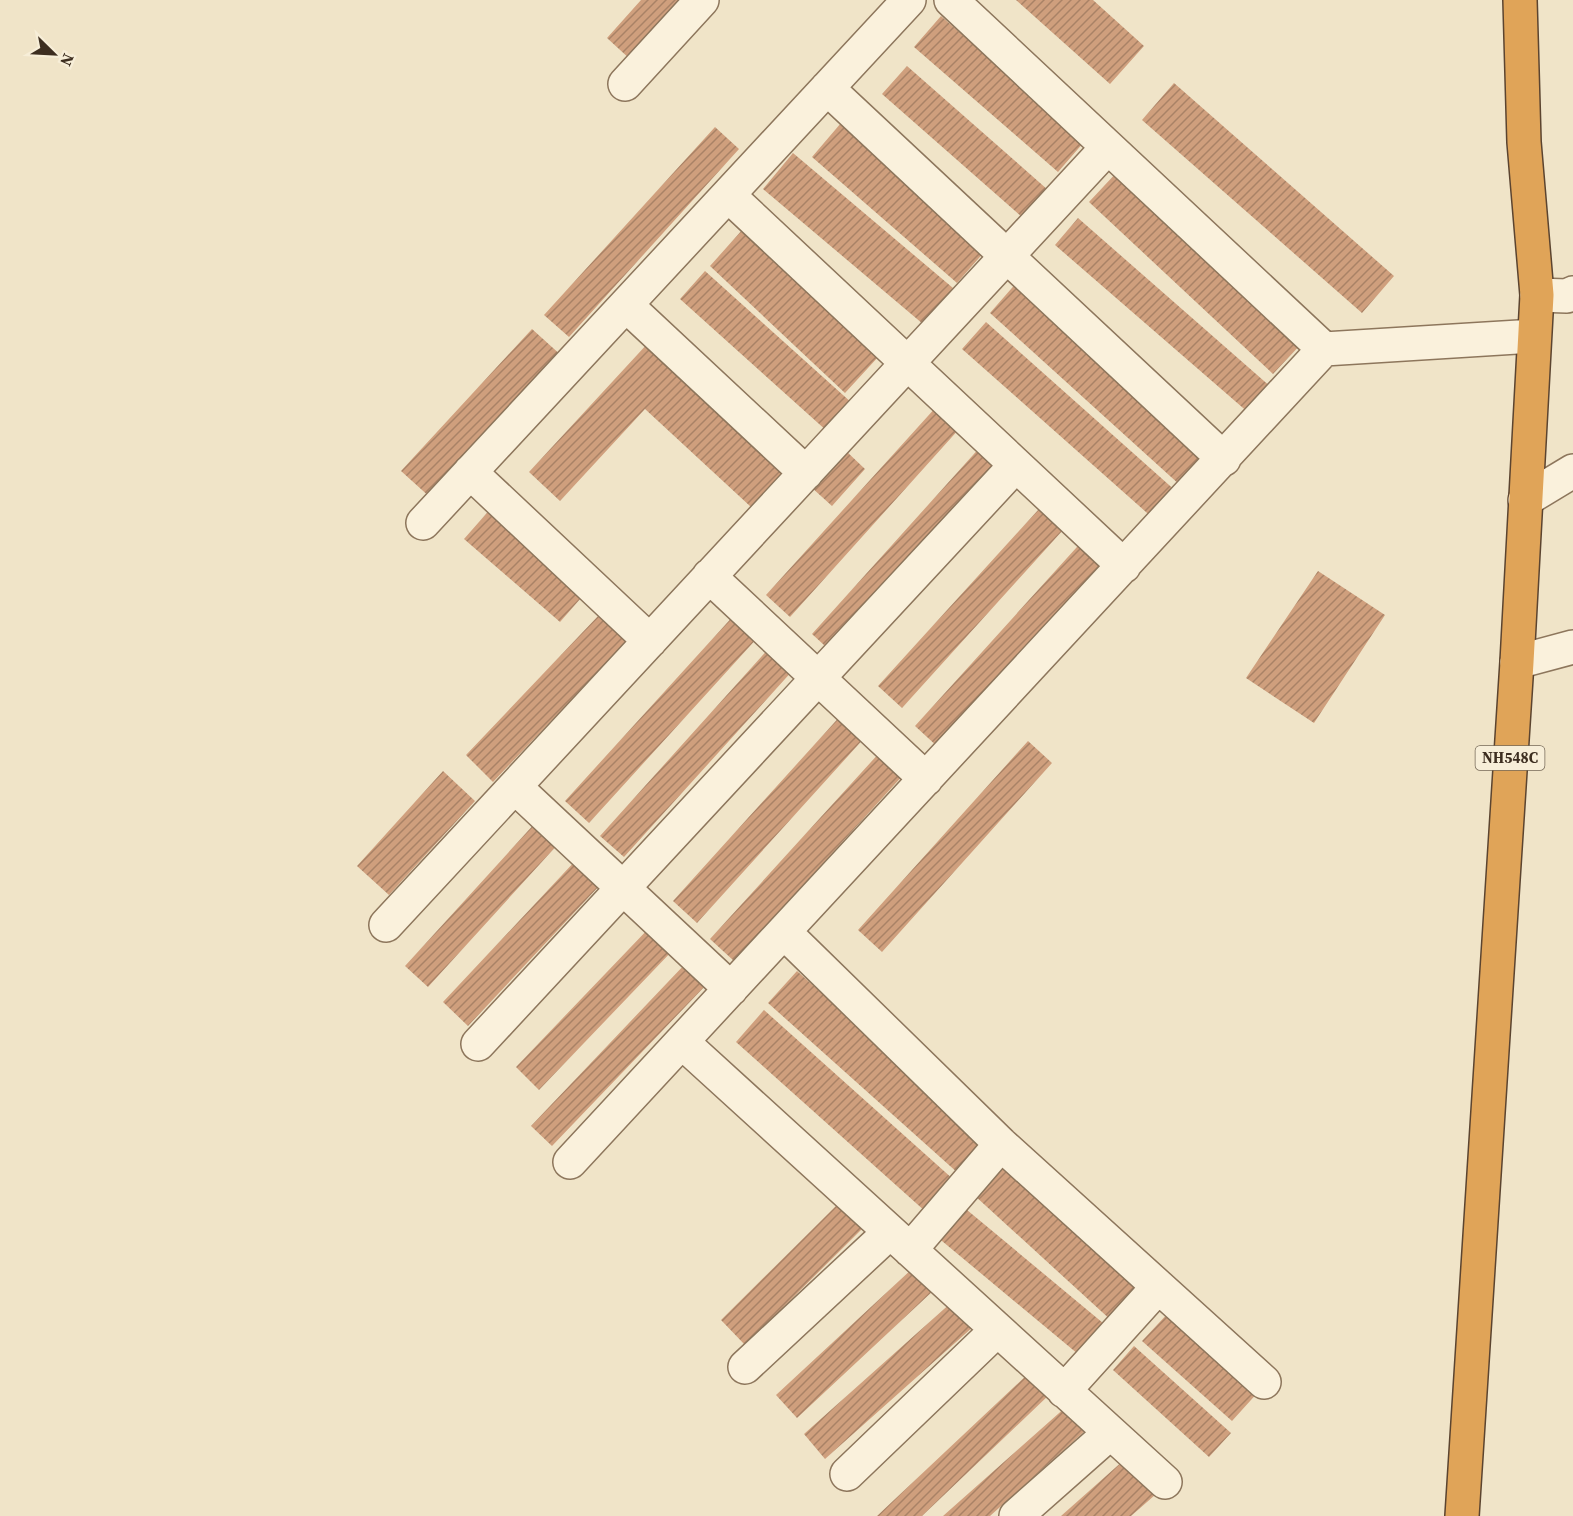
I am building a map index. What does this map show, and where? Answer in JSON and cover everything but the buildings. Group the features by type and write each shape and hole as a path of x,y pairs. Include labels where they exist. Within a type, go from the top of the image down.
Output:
{"highway":[{"name":"NH548C","path":"1462,1516 1537,295 1524,142 1520,0"}],"street":[{"path":"625,84 702,0"},
{"path":"423,523 909,0"},
{"path":"951,0 1324,349"},
{"path":"827,88 1224,459"},
{"path":"386,925 1108,147"},
{"path":"728,195 1124,566"},
{"path":"1537,295 1567,296 1573,293"},
{"path":"626,304 806,473"},
{"path":"570,1162 1324,349 1534,336"},
{"path":"478,1044 1016,465"},
{"path":"1525,500 1573,471"},
{"path":"470,472 650,641"},
{"path":"709,576 926,779"},
{"path":"1516,662 1573,647"},
{"path":"515,787 731,989"},
{"path":"784,932 1001,1144 1264,1382"},
{"path":"681,1042 1165,1482"},
{"path":"745,1368 900,1241 1001,1144"},
{"path":"1064,1391 1158,1287"},
{"path":"847,1474 997,1330"},
{"path":"1016,1516 1110,1433"}]}
